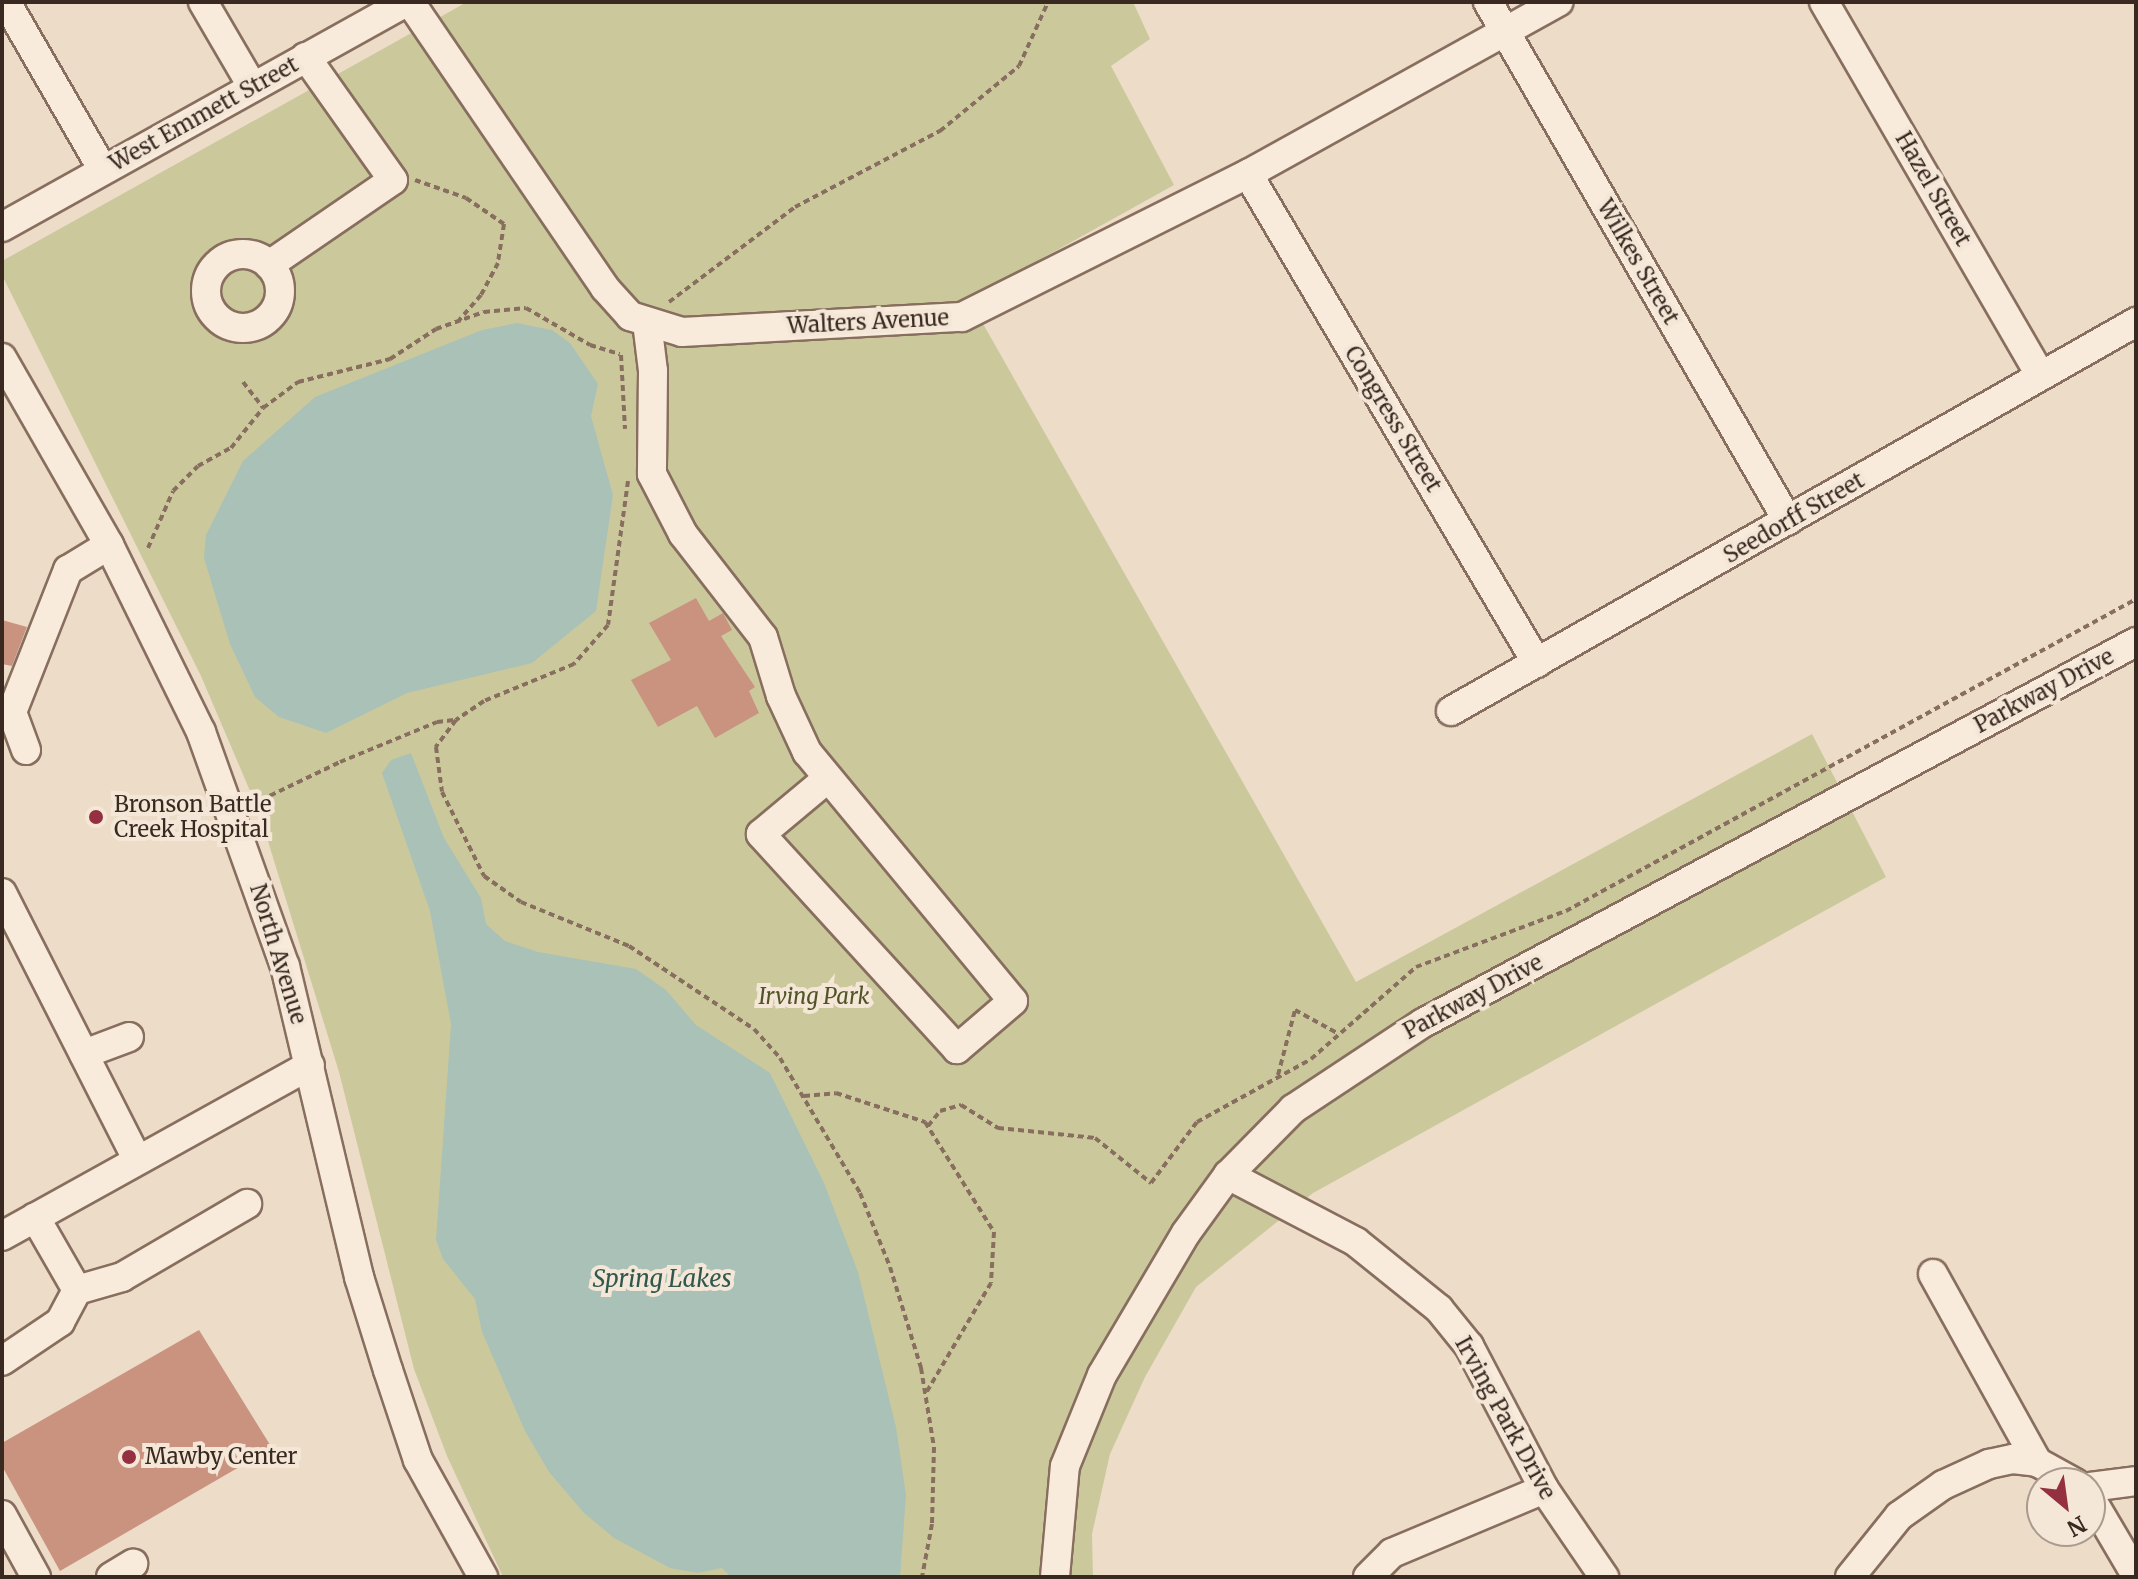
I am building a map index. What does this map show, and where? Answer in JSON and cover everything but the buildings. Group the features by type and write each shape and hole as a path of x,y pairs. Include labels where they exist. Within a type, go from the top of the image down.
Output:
{"street":[{"path":"6,2 103,170"},
{"path":"203,2 252,86"},
{"name":"West Emmett Street","path":"2,227 408,2"},
{"name":"Walters Avenue","path":"408,2 605,288 630,316 682,332 962,317 1248,174 1558,2"},
{"name":"Wilkes Street","path":"1488,2 1788,521"},
{"name":"Hazel Street","path":"1824,2 2041,376"},
{"path":"269,265 393,180 306,57"},
{"name":"Congress Street","path":"1248,174 1537,663"},
{"path":"647,322 653,371 652,474 683,534 763,637 788,710 807,752 1013,1001 957,1049 761,834 828,778"},
{"name":"Seedorff Street","path":"1451,711 2136,322"},
{"name":"North Avenue","path":"2,358 109,545 201,732 285,966 359,1277 388,1370 418,1460 479,1576"},
{"path":"26,750 12,712 68,570 109,545"},
{"name":"Parkway Drive","path":"1055,1577 1062,1481 1081,1419 1128,1328 1228,1175 1293,1109 1423,1023 2136,642"},
{"path":"2,893 137,1159"},
{"path":"84,1054 129,1037"},
{"path":"2,1236 310,1065"},
{"name":"Irving Park Drive","path":"1228,1175 1356,1242 1439,1309 1469,1346 1544,1489 1604,1577"},
{"path":"2,1361 60,1322 77,1290 122,1277 247,1204"},
{"path":"35,1217 77,1290"},
{"path":"1933,1274 2037,1462"},
{"path":"1850,1577 1899,1516 1943,1485 2001,1461 2037,1462 2046,1467"},
{"path":"2106,1485 2136,1481"},
{"path":"1368,1577 1392,1553 1544,1489"},
{"path":"2,1515 36,1577"},
{"path":"2106,1524 2136,1575"}],"path":[{"path":"393,180 423,180 494,213 504,224 498,263 481,295 457,322"},
{"path":"621,355 626,443"},
{"path":"243,382 263,408"},
{"path":"261,800 381,745 456,720 484,701 574,664 595,646 608,625 629,471"},
{"path":"928,1126 940,1111 961,1105 998,1128 1095,1138 1151,1183 1197,1122 1278,1077 1339,1034 1416,967 1566,911 2136,599"},
{"path":"456,720 436,747 442,792 484,876 521,902 629,946 754,1029 780,1058 860,1193 890,1267 925,1395 933,1478 932,1524 922,1577"},
{"path":"1278,1077 1295,1010 1339,1034"},
{"path":"803,1096 836,1093 928,1126 994,1232 991,1283 925,1395"}],"green space":[{"name":"Irving Park","path":"467,2 1133,2 1150,39 1111,66 1174,185 969,299 1356,982 1812,734 1886,877 1313,1193 1196,1287 1145,1377 1110,1454 1092,1534 1093,1577 503,1577 447,1456 414,1369 339,1072 259,812 201,676 2,275 2,261"}],"water":[{"path":"517,323 552,330 570,343 598,384 591,416 613,495 596,611 532,663 407,693 326,733 279,717 255,697 230,644 204,558 206,535 243,461 315,397 482,330"},
{"name":"Spring Lakes","path":"411,753 444,838 481,898 486,924 505,941 538,952 636,969 666,990 696,1025 770,1073 824,1183 858,1272 896,1427 906,1495 900,1577 731,1577 722,1568 698,1573 670,1568 614,1538 584,1513 549,1472 525,1431 482,1332 475,1299 443,1259 436,1240 451,1024 430,911 382,773 391,760"}],"place":[{"name":"Bronson Battle Creek Hospital","path":"96,817"},
{"name":"Mawby Center","path":"129,1457"}]}
